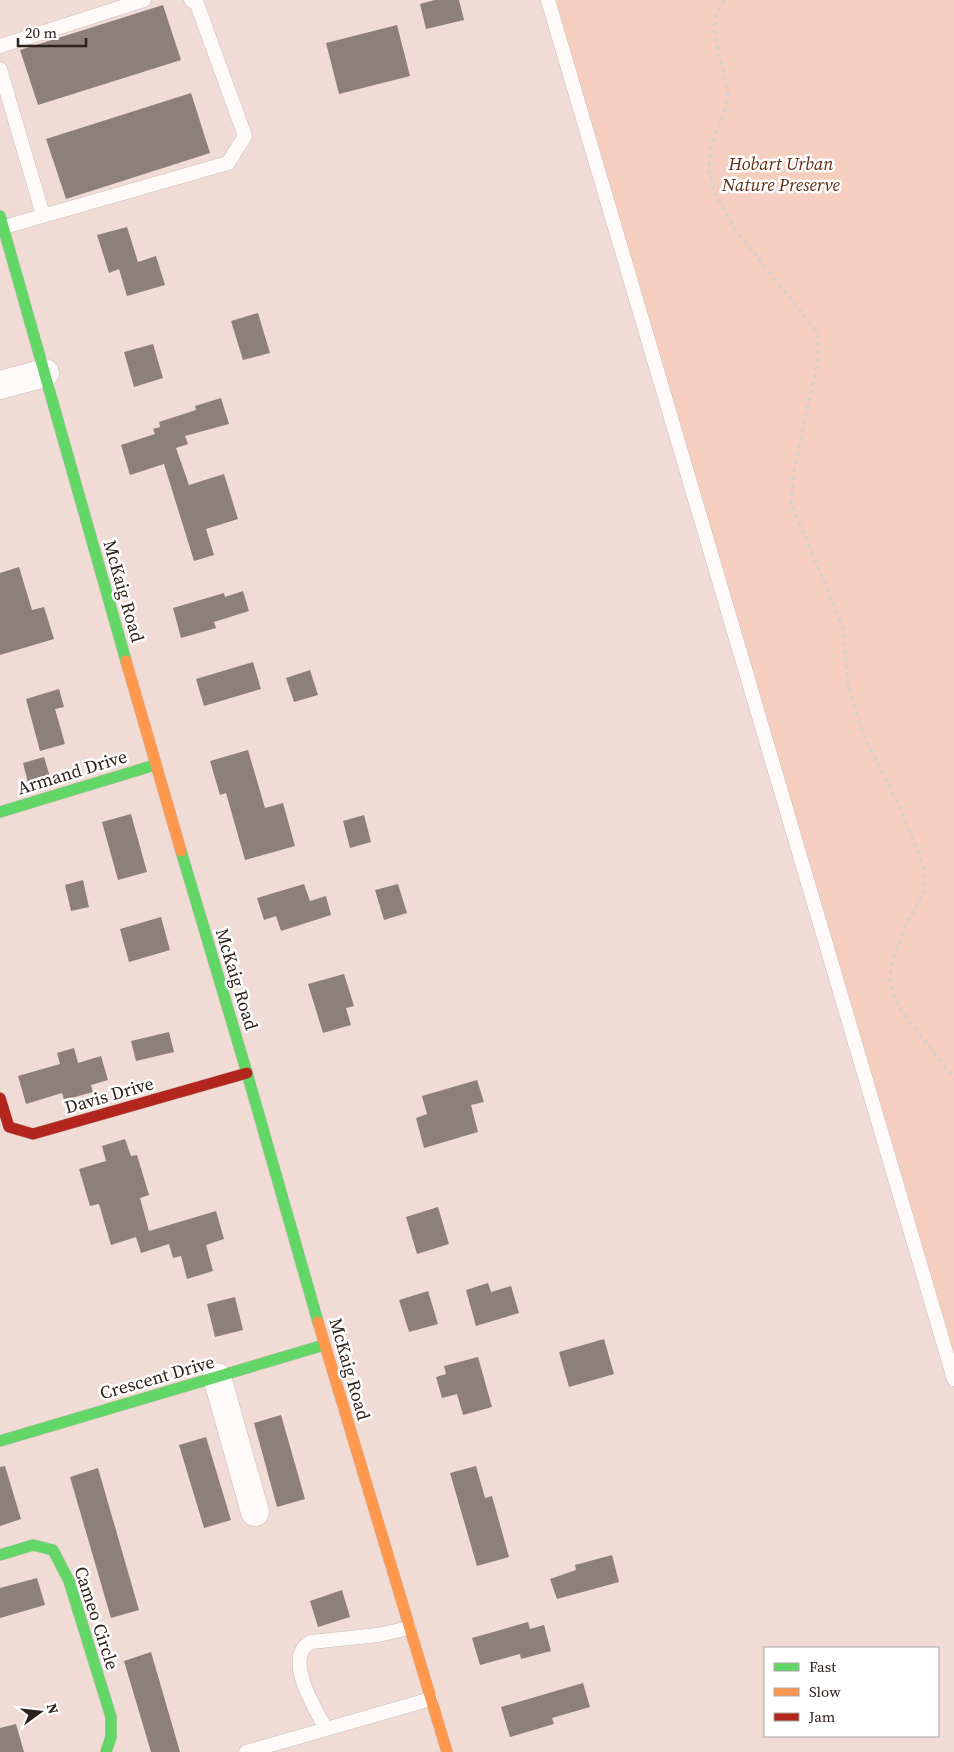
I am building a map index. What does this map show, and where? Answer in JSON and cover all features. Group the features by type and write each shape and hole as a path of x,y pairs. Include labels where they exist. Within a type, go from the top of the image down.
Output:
{"street":[{"name":"McKaig Road","path":"2,221 155,765 248,1074 324,1346 446,1752"},
{"path":"0,385 45,373"},
{"name":"Armand Drive","path":"0,812 155,765"},
{"name":"Davis Drive","path":"0,1098 9,1127 33,1134 248,1074"},
{"name":"Crescent Drive","path":"0,1441 324,1346"},
{"path":"217,1377 255,1512"},
{"name":"Cameo Circle","path":"0,1555 33,1545 54,1550 69,1581 110,1717 111,1737 106,1752"}],"lane":[{"path":"0,46 144,0"},
{"path":"2,221 43,215 228,163 245,136 197,4 191,0"},
{"path":"548,0 954,1379"},
{"path":"0,69 43,215"},
{"path":"326,1729 309,1699 299,1664 300,1656 306,1645 311,1642 378,1635 409,1628"},
{"path":"246,1752 431,1699"}],"path":[{"path":"724,0 716,14 714,30 728,93 725,111 710,149 709,172 715,193 734,228 817,332 819,355 795,465 791,503 843,627 848,685 863,734 902,812 925,871 922,893 904,929 891,966 890,981 894,996 901,1010 954,1079"}],"green space":[{"name":"Hobart Urban Nature Preserve","path":"548,0 954,0 954,1353"}],"building":[{"path":"435,0 459,0 464,20 426,29 420,4"},
{"path":"163,5 181,60 38,105 20,50"},
{"path":"397,25 410,76 339,94 326,43"},
{"path":"191,93 210,153 66,199 46,139"},
{"path":"127,227 138,262 156,256 165,285 127,296 119,269 109,273 97,235"},
{"path":"258,313 270,353 243,360 231,321"},
{"path":"153,344 163,378 134,387 124,352"},
{"path":"221,398 229,424 185,436 188,444 176,448 189,485 224,474 238,519 206,529 214,555 194,561 164,464 130,475 121,445 155,434 153,429 160,427 159,422 196,410 195,406"},
{"path":"19,567 32,610 44,607 54,639 0,655 0,573"},
{"path":"243,591 249,611 214,622 216,628 181,638 173,608 224,593 225,597"},
{"path":"253,662 261,689 204,706 196,679"},
{"path":"310,670 318,695 294,702 286,678"},
{"path":"59,689 64,707 55,709 65,744 40,751 26,699"},
{"path":"248,750 265,808 283,803 295,846 245,860 226,793 220,795 210,761"},
{"path":"44,757 50,777 28,783 23,763"},
{"path":"131,814 147,872 118,880 102,822"},
{"path":"364,815 371,842 350,848 343,821"},
{"path":"83,880 89,907 71,911 65,885"},
{"path":"304,884 310,901 326,896 331,915 281,931 276,916 264,920 257,898"},
{"path":"398,884 407,913 384,920 375,890"},
{"path":"161,917 170,950 129,962 120,929"},
{"path":"344,974 354,1006 346,1008 351,1025 323,1033 308,984"},
{"path":"169,1032 174,1052 136,1061 131,1041"},
{"path":"74,1048 78,1063 101,1056 108,1080 91,1085 93,1092 64,1100 62,1093 26,1104 18,1076 60,1064 57,1053"},
{"path":"477,1080 484,1102 471,1105 478,1132 424,1148 416,1118 427,1114 422,1096"},
{"path":"125,1139 131,1156 137,1155 149,1195 140,1198 149,1231 216,1211 224,1239 206,1245 213,1271 187,1279 181,1256 173,1258 169,1244 141,1253 136,1237 111,1245 99,1204 90,1206 79,1169 106,1161 102,1146"},
{"path":"438,1207 449,1244 417,1254 406,1217"},
{"path":"488,1283 491,1292 511,1286 519,1313 476,1326 466,1290"},
{"path":"428,1291 438,1324 409,1332 399,1300"},
{"path":"235,1297 243,1330 215,1337 207,1304"},
{"path":"604,1339 614,1374 569,1387 559,1352"},
{"path":"478,1357 492,1407 463,1415 457,1394 442,1398 436,1377 446,1374 444,1366"},
{"path":"281,1415 305,1499 277,1507 254,1423"},
{"path":"206,1437 231,1520 204,1528 179,1445"},
{"path":"5,1466 21,1519 0,1526 0,1467"},
{"path":"476,1466 485,1498 492,1496 509,1557 477,1566 450,1473"},
{"path":"98,1468 139,1610 111,1618 70,1477"},
{"path":"612,1555 619,1582 557,1599 550,1579 576,1570 575,1565"},
{"path":"37,1578 45,1605 0,1618 0,1588"},
{"path":"342,1590 350,1617 318,1627 310,1601"},
{"path":"528,1622 530,1629 544,1625 551,1651 521,1659 520,1654 480,1665 472,1638"},
{"path":"151,1652 180,1752 151,1752 124,1661"},
{"path":"583,1683 590,1707 552,1718 554,1724 510,1737 501,1707"},
{"path":"16,1724 24,1752 0,1752 0,1728"}],"traffic: fast":[{"path":"0,216 126,661"},
{"path":"0,812 155,765"},
{"path":"181,851 318,1322"},
{"path":"0,1441 324,1345"},
{"path":"0,1555 33,1545 53,1550 69,1581 111,1717 111,1737 106,1752"}],"traffic: slow":[{"path":"126,661 181,851"},
{"path":"318,1322 447,1752"}],"traffic: jam":[{"path":"0,1098 9,1127 33,1134 247,1073"}]}
